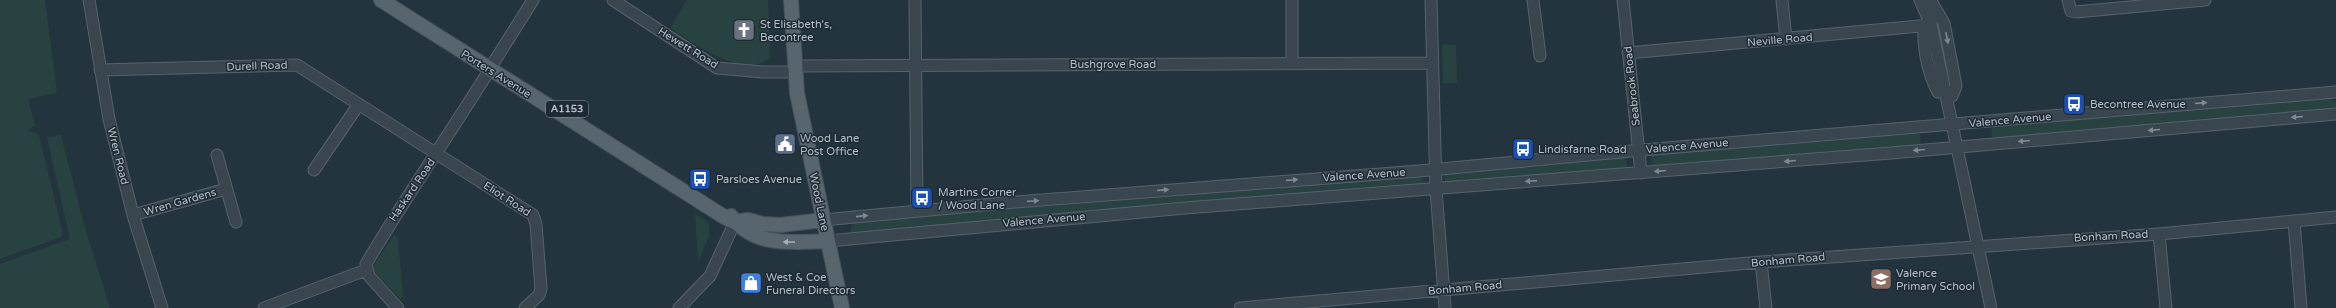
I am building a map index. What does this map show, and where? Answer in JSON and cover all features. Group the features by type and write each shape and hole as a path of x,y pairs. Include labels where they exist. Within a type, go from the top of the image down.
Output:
{"main road":[{"name":"Porters Avenue","path":"381,0 492,66 728,211 735,222 743,230 772,242 828,241"},
{"name":"Porters Avenue","path":"395,0 492,66"},
{"name":"Wood Lane","path":"791,0 794,69 823,220 842,308"},
{"path":"735,222 748,220 764,224 781,224 823,220"}],"street":[{"name":"Wren Road","path":"89,0 109,119 133,215 162,308"},
{"name":"Haskard Road","path":"366,270 366,264 391,221 437,153 533,0"},
{"name":"Hewett Road","path":"613,0 717,68 763,72 794,69"},
{"path":"915,0 914,65 917,210"},
{"path":"1292,0 1292,63"},
{"path":"1431,0 1436,189 1445,308"},
{"path":"1533,0 1540,56"},
{"name":"Seabrook Road","path":"1623,0 1641,173"},
{"path":"1782,0 1786,39"},
{"path":"1920,0 1931,25 1991,308"},
{"path":"2068,0 2071,11 2205,0"},
{"path":"1931,25 1932,2"},
{"path":"1932,2 1944,23 1956,86 1952,96 1947,95"},
{"name":"Neville Road","path":"1628,53 1931,25"},
{"name":"Bushgrove Road","path":"794,69 914,65 1432,63"},
{"name":"Durell Road","path":"100,70 297,65 437,153"},
{"name":"Valence Avenue","path":"823,220 917,210 2336,92"},
{"path":"314,170 359,104"},
{"name":"Valence Avenue","path":"828,241 930,230 1958,147 2336,114"},
{"name":"Eliot Road","path":"437,153 533,215 536,224 541,289 538,296 525,308"},
{"path":"217,155 236,222"},
{"name":"Wren Gardens","path":"133,215 226,189"},
{"name":"Bonham Road","path":"1240,308 1352,303 1444,290 1761,262 2159,234 2336,217"},
{"path":"2294,221 2301,308"},
{"path":"679,308 710,276 735,222"},
{"path":"2159,234 2166,308"},
{"path":"1761,262 1766,308"},
{"path":"264,308 366,270 369,276 398,308"}],"green space":[{"path":"0,0 45,0 57,93 28,99 35,126 27,130 39,135 63,234 61,237 0,259"},
{"path":"687,0 768,0 770,58 759,64 746,65 732,62 705,50 670,28"},
{"path":"1442,45 1456,45 1457,83 1443,83"},
{"path":"2326,97 2336,102 2336,110 1992,138 1991,126"},
{"path":"1920,132 1921,146 1652,167 1651,154"},
{"path":"61,135 83,221 110,308 0,308 0,264 70,239 47,137"},
{"path":"1626,157 1627,170 1445,184 1444,172"},
{"path":"1423,175 1424,187 850,234 852,222"},
{"path":"695,214 709,223 709,237 698,261"},
{"path":"394,235 398,238 403,296 400,299 374,271 374,265"}],"place":[{"name":"St Elisabeth's, Becontree","path":"744,30"},
{"name":"Becontree Avenue","path":"2074,104"},
{"name":"Wood Lane Post Office","path":"785,144"},
{"name":"Lindisfarne Road","path":"1523,149"},
{"name":"Parsloes Avenue","path":"700,179"},
{"name":"Martins Corner / Wood Lane","path":"922,198"},
{"name":"Valence Primary School","path":"1881,279"},
{"name":"West & Coe Funeral Directors","path":"751,283"}]}
